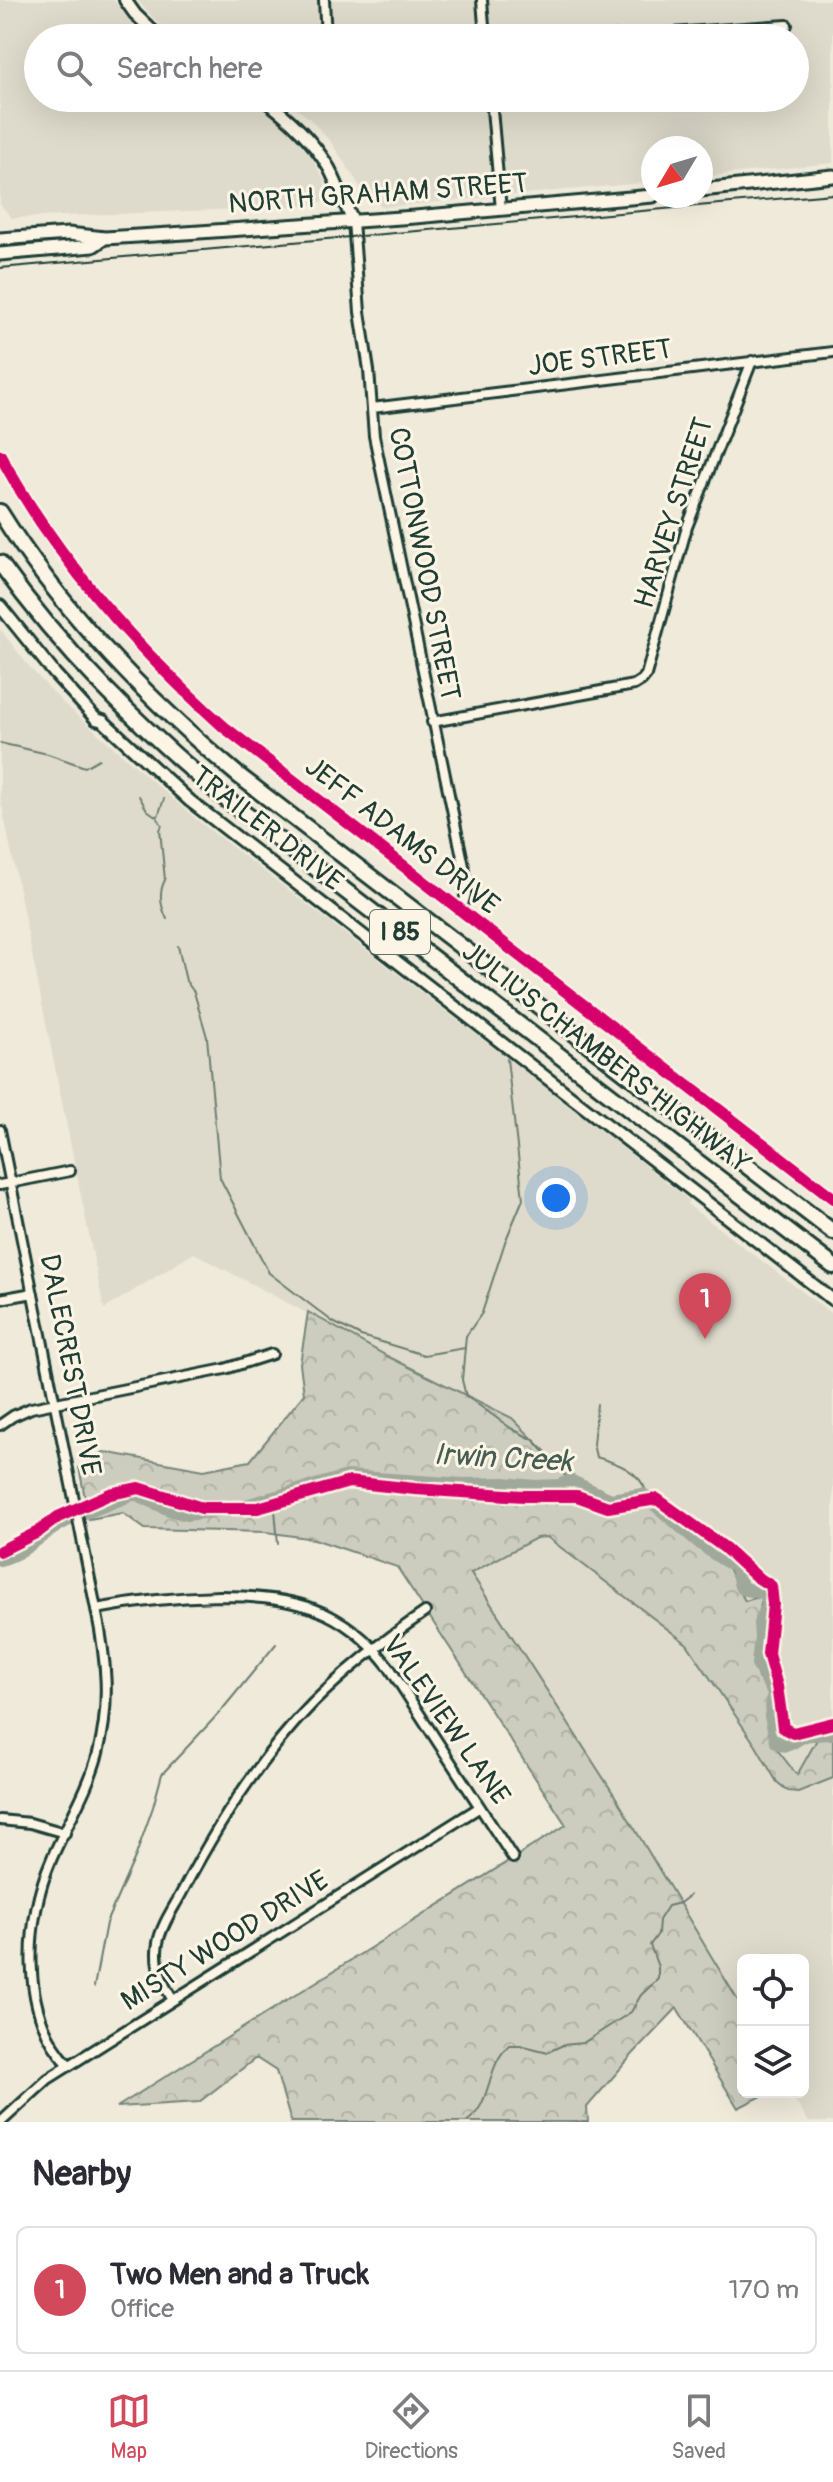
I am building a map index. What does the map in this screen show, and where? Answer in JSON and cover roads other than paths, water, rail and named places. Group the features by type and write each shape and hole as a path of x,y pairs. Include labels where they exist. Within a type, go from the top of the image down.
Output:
{"highway":[{"name":"JULIUS CHAMBERS HIGHWAY","path":"0,512 41,570 106,650 195,739 833,1232"},
{"name":"JULIUS CHAMBERS HIGHWAY","path":"0,563 53,633 85,669 147,731 200,777 833,1266"}],"main road":[{"path":"713,189 833,176"},
{"name":"NORTH GRAHAM STREET","path":"0,239 68,234 105,238 641,197"},
{"name":"NORTH GRAHAM STREET","path":"0,254 93,246 105,238"}],"street":[{"path":"125,0 145,24"},
{"path":"324,0 325,24"},
{"path":"482,0 484,24"},
{"path":"279,112 317,151 337,183 353,221"},
{"path":"492,112 501,210"},
{"name":"COTTONWOOD STREET","path":"353,221 374,436 465,871 466,894 461,911"},
{"name":"JOE STREET","path":"372,408 833,352"},
{"name":"HARVEY STREET","path":"432,722 634,685 642,680 646,675 687,527 752,361"},
{"name":"JEFF ADAMS DRIVE","path":"0,455 66,558 128,635 163,671 246,745 833,1198"},
{"name":"TRAILER DRIVE","path":"0,606 45,663 96,719 103,721 190,801 833,1300"},
{"name":"DALECREST DRIVE","path":"0,1130 106,1669 103,1726 91,1775 52,1859 37,1902 32,1972 39,2015 69,2065"},
{"path":"0,1185 70,1171"},
{"path":"0,1299 33,1293"},
{"path":"0,1425 20,1412 225,1369 272,1354"},
{"name":"VALEVIEW LANE","path":"96,1609 177,1597 254,1596 278,1598 323,1612 374,1648 389,1667 513,1858"},
{"path":"173,2000 158,1969 158,1944 164,1926 206,1848 300,1717 374,1648 425,1612"},
{"name":"MISTY WOOD DRIVE","path":"1,2122 48,2079 69,2065 480,1807"},
{"path":"0,1820 30,1823 65,1833"}],"waterway":[{"path":"0,743 48,754 85,767 99,759"},
{"path":"139,796 147,810 162,825 165,880 161,900 167,919"},
{"path":"158,816 164,799"},
{"path":"178,946 186,981 194,992 207,1037 220,1178 269,1273 333,1322 361,1336 424,1355 465,1348"},
{"path":"507,1059 523,1199 482,1313 466,1336 462,1380 466,1396 512,1429 534,1440 570,1481"},
{"path":"597,1404 593,1444 596,1457 633,1473 647,1493 643,1495"},
{"name":"Irwin Creek","path":"86,1512 135,1493 187,1514 246,1506 347,1477 535,1487 559,1486 570,1481 611,1500 643,1495 711,1551 736,1566 744,1589 764,1592 768,1597 768,1606 760,1623 758,1664 774,1693 771,1716 777,1742 785,1745 802,1736 833,1733"},
{"path":"274,1498 278,1544"},
{"name":"Irwin Creek","path":"0,1559 19,1551 72,1518"},
{"path":"94,1987 106,1923 136,1855 162,1774 221,1711 276,1644"},
{"path":"466,2122 481,2106 496,2063 510,2045 548,2052 563,2045 583,2043 631,2012 641,1995 658,1979 658,1967 650,1945 658,1934 659,1920 668,1906 680,1903 690,1895"}],"railway":[{"path":"0,268 833,194"}],"place":[{"name":"Two Men and a Truck","path":"705,1339"}]}
